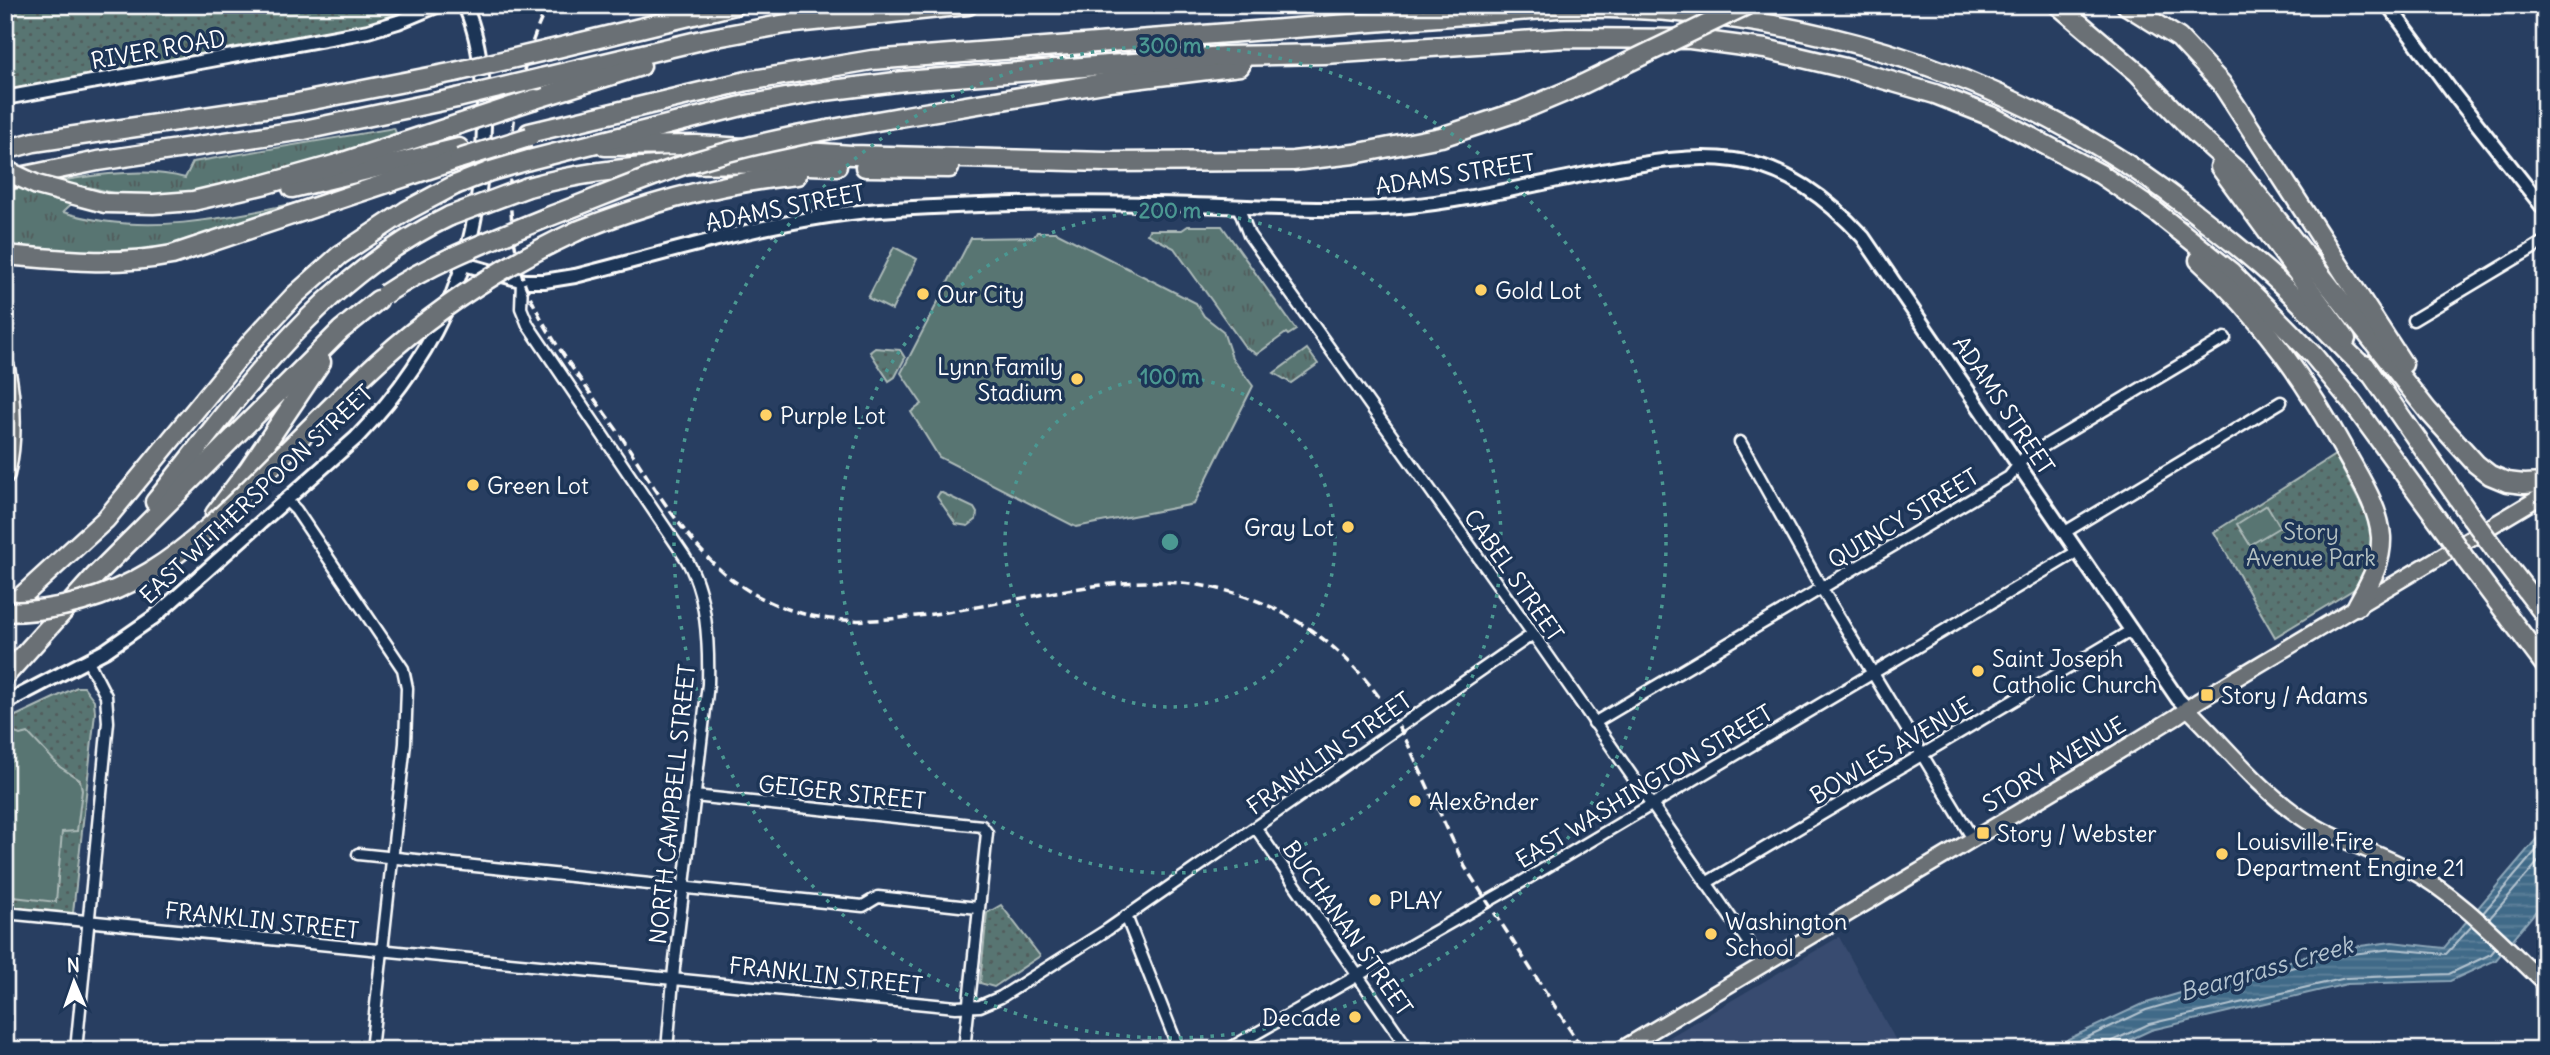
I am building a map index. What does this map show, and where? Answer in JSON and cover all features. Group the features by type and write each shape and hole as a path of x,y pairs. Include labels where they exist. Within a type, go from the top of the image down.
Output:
{"highway":[{"path":"5,150 34,142 292,104 455,72 735,5"},
{"path":"5,180 98,161 304,130 457,98 746,31 873,14 968,5"},
{"path":"1378,21 1452,5"},
{"path":"584,145 697,145 852,155 1105,162 1268,162 1354,154 1398,147 1467,129 1520,111 1577,87 1747,5"},
{"path":"2058,5 2138,73 2193,131 2242,175 2428,411 2476,464 2490,475 2515,483 2545,483"},
{"path":"2126,5 2179,38 2204,63 2238,106 2450,434"},
{"path":"5,170 37,185 105,203 155,209 204,207 459,154 747,81 851,63 1558,8 1652,9 1756,21 1809,31 1894,54 1974,84 2064,127 2149,178 2214,228 2283,286 2342,349 2370,373"},
{"path":"105,203 153,204 205,198 334,165 589,81 703,49 873,14"},
{"path":"5,606 22,596 106,519 253,340 295,295 340,255 407,211 456,185 488,172 746,105 864,85 1211,57 1325,54 1553,38 1680,38 1765,49 1845,68 1935,94 1993,117 2060,152 2100,174 2156,212 2214,258 2286,325 2326,370 2545,665"},
{"path":"5,676 95,576 341,330 381,297 450,256 683,166 773,141 1110,82 1325,54"},
{"path":"1909,88 1924,100 1996,129 2071,168 2136,210 2201,261 2257,319 2296,369 2318,404 2380,526 2377,569 2357,606"},
{"path":"2193,131 2253,209 2471,517 2545,615"},
{"path":"5,255 99,263 172,255 459,154"},
{"path":"5,611 48,609 98,597 144,576 206,532 350,388 406,338 481,282 578,231 642,206 738,182 827,172 1105,162"},
{"path":"95,576 268,361 319,306 382,255 450,216 528,187 578,174 629,167 748,164 915,170"},
{"path":"176,554 225,502 326,355 381,297"},
{"path":"5,368 10,390 9,458 5,474"}],"main road":[{"name":"STORY AVENUE","path":"1620,1050 2545,494"},
{"path":"2187,708 2270,792 2300,817 2337,838 2406,867 2433,884 2545,984"}],"street":[{"name":"RIVER ROAD","path":"5,98 368,31 439,5"},
{"name":"EAST WITHERSPOON STREET","path":"5,702 88,661 129,636 170,604 356,438 402,385 437,330 464,264 478,206 483,163 484,111 480,65 464,5"},
{"path":"2388,5 2544,209"},
{"name":"ADAMS STREET","path":"464,264 522,281 544,281 575,276 773,228 856,212 924,207 1031,205 1151,204 1338,209 1421,205 1680,158 1730,160 1768,168 1818,194 1841,213 1863,237 2178,699 2187,708"},
{"name":"CABEL STREET","path":"1238,206 1249,235 1533,634 1763,964"},
{"path":"2413,320 2545,241"},
{"name":"NORTH CAMPBELL STREET","path":"522,281 520,308 528,325 683,552 695,575 700,593 708,667 667,1050"},
{"name":"QUINCY STREET","path":"1594,723 2009,477 2024,458 2225,338"},
{"path":"2065,532 2281,402"},
{"path":"1740,442 1822,589 1973,839"},
{"path":"286,500 308,527 403,669 407,714 371,1050"},
{"name":"EAST WASHINGTON STREET","path":"1227,1050 1359,977 2078,551"},
{"name":"BOWLES AVENUE","path":"1706,883 2132,630"},
{"name":"FRANKLIN STREET","path":"5,913 673,979 980,1006 1001,997 1126,916 1533,634"},
{"path":"76,1050 108,722 106,696 88,661"},
{"name":"GEIGER STREET","path":"694,796 982,826 987,833 978,908"},
{"name":"BUCHANAN STREET","path":"1256,828 1409,1050"},
{"path":"358,854 863,905 878,897 978,908 964,1050"},
{"path":"1126,916 1180,1050"}],"shaded area":[{"path":"1839,937 1901,1050 1648,1050"}],"green space":[{"path":"5,5 431,5 368,31 5,98"},
{"path":"394,128 396,133 339,156 186,196 121,195 89,187 63,212 123,223 184,223 304,201 205,237 172,246 118,253 5,246 5,191 120,173 143,172 185,178 193,162"},
{"path":"1188,226 1222,226 1296,330 1288,335 1286,333 1257,354 1245,347 1174,248 1147,234 1149,230 1182,230"},
{"name":"Lynn Family Stadium","path":"1037,232 1056,232 1196,303 1204,316 1223,331 1232,358 1253,386 1194,504 1076,527 939,457 911,412 922,404 901,373 971,238 1034,237"},
{"path":"894,247 917,259 892,310 868,298"},
{"path":"875,348 900,350 905,358 895,377 889,381 870,352"},
{"path":"1307,349 1318,364 1291,383 1274,373"},
{"name":"Story Avenue Park","path":"2335,455 2374,530 2372,565 2356,588 2275,637 2214,532"},
{"path":"940,492 974,508 977,513 976,520 968,526 956,524 937,497"},
{"path":"2267,505 2280,527 2250,545 2237,524"},
{"path":"77,687 84,687 94,700 95,713 73,913 5,907 5,721"},
{"path":"10,723 15,733 28,733 60,767 80,780 82,790 77,831 62,832 56,902 5,896 5,725"},
{"path":"1001,905 1040,956 994,987 980,983 987,913"}],"water":[{"name":"Beargrass Creek","path":"2545,829 2545,900 2496,960 2450,981 2347,984 2151,1030 2108,1050 2057,1050 2068,1039 2143,1004 2328,950 2392,942 2444,948"}],"railway":[{"path":"548,5 525,66 512,136 511,208 514,241 521,272 528,292 550,334 675,517 713,563 744,588 779,606 817,617 843,620 908,617 1095,586 1141,582 1187,584 1233,593 1299,622 1352,665 1394,718 1465,867 1583,1050"}],"place":[{"name":"Gold Lot","path":"1481,290"},
{"name":"Our City","path":"923,294"},
{"name":"Lynn Family Stadium","path":"1077,379"},
{"name":"Purple Lot","path":"766,415"},
{"name":"Green Lot","path":"473,485"},
{"name":"Gray Lot","path":"1348,527"},
{"name":"Saint Joseph Catholic Church","path":"1978,671"},
{"name":"Story / Adams","path":"2207,695"},
{"name":"Alex&nder","path":"1415,801"},
{"name":"Story / Webster","path":"1983,833"},
{"name":"Louisville Fire Department Engine 21","path":"2222,854"},
{"name":"PLAY","path":"1375,900"},
{"name":"Washington School","path":"1711,934"},
{"name":"Decade","path":"1355,1017"}]}
